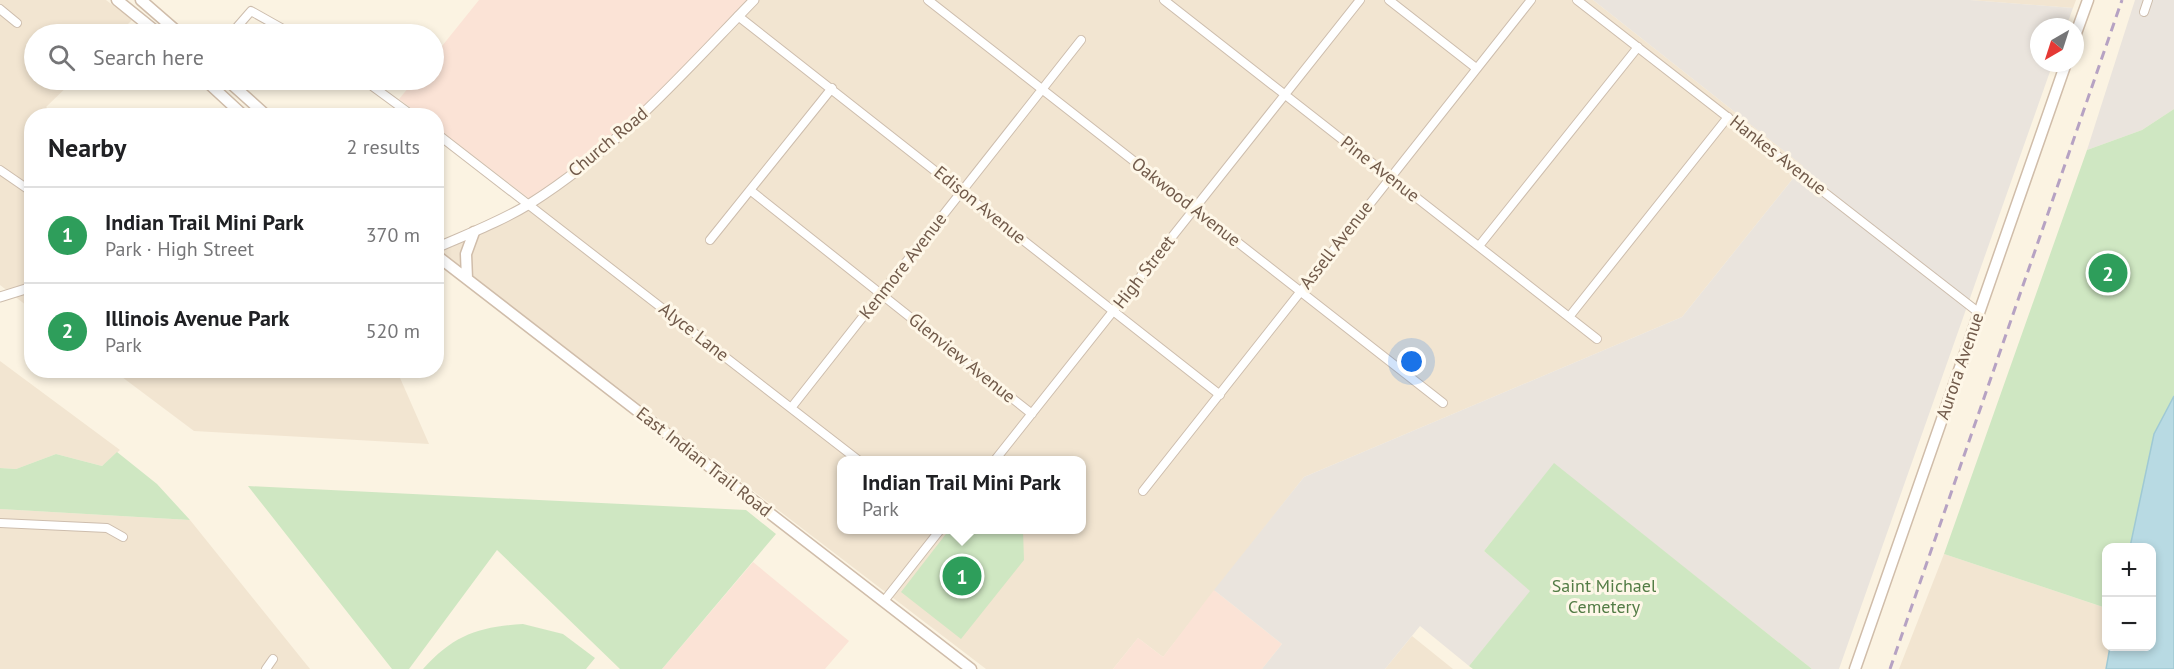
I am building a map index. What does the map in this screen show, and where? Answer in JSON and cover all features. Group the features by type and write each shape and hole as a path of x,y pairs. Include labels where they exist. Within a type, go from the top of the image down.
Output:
{"main road":[{"path":"117,0 147,24"},
{"path":"141,0 169,24"},
{"path":"2081,18 2087,0"},
{"name":"Aurora Avenue","path":"1855,669 2063,72"},
{"path":"217,90 236,108"},
{"path":"238,90 258,108"},
{"path":"467,279 466,254 474,232"},
{"name":"East Indian Trail Road","path":"444,261 971,669"}],"street":[{"name":"Church Road","path":"444,245 531,204 633,124 754,0"},
{"name":"Oakwood Avenue","path":"928,0 1443,403"},
{"name":"Pine Avenue","path":"1164,0 1597,339"},
{"name":"High Street","path":"998,456 1360,0"},
{"path":"1389,0 1476,68"},
{"name":"Assell Avenue","path":"1143,491 1530,0"},
{"name":"Hankes Avenue","path":"1577,0 1978,312"},
{"path":"2144,12 2148,0"},
{"path":"0,9 17,22"},
{"path":"240,24 251,11 274,24"},
{"name":"Edison Avenue","path":"738,16 1220,395"},
{"name":"Kenmore Avenue","path":"791,408 1081,40"},
{"path":"1479,246 1638,47"},
{"path":"710,240 832,88"},
{"path":"378,90 402,108"},
{"path":"1569,317 1728,117"},
{"name":"Alyce Lane","path":"444,139 531,204 853,456"},
{"path":"0,170 24,186"},
{"name":"Glenview Avenue","path":"750,190 1032,414"},
{"path":"0,297 24,290"},
{"path":"0,523 107,528 123,537"},
{"path":"884,601 937,534"},
{"path":"266,669 273,659"}],"shaded area":[{"path":"0,0 106,0 132,20 128,24 24,24 24,90 64,90 47,108 24,108 24,304 0,285"},
{"path":"479,0 748,0 631,121 531,200 444,133 444,108 411,108 399,99 407,90 444,90 444,44"},
{"path":"748,0 1593,0 1803,166 1682,317 1304,477 1163,657 1138,638 1113,669 986,669 444,254 444,239 531,200 631,121"},
{"path":"1593,0 1970,0 2073,8 2069,18 2030,18 2030,72 2050,72 1839,669 1812,669 1554,464 1484,551 1531,591 1469,666 1420,626 1385,669 1262,669 1282,644 1214,590 1304,477 1682,317 1803,166"},
{"path":"1970,0 2076,0 2073,8"},
{"path":"2135,0 2174,0 2174,109 2142,130 2087,150"},
{"path":"0,361 120,450 102,466 56,454 16,469 0,468"},
{"path":"123,378 400,378 429,444 194,431"},
{"path":"0,509 190,520 310,669 0,669"},
{"path":"1944,554 2102,607 2102,651 2109,651 2106,669 1899,669"},
{"path":"753,562 849,641 825,669 662,669"},
{"path":"1214,590 1282,644 1262,669 1113,669 1138,638 1163,657"},
{"path":"1412,636 1453,669 1385,669"}],"green space":[{"path":"2174,109 2174,396 2154,434 2131,543 2102,543 2102,607 1944,554 2087,150 2142,130"},
{"path":"117,452 157,484 190,520 0,509 0,468 16,469 56,454 102,466"},
{"name":"Saint Michael Cemetery","path":"1554,463 1812,669 1473,669 1469,666 1530,591 1484,551"},
{"path":"248,486 746,510 776,534 662,669 620,669 497,550 409,669 392,669"},
{"path":"946,534 1023,534 1024,560 961,639 901,592"},
{"path":"523,624 563,634 595,658 586,669 423,669 445,648 468,635 493,628"}],"water":[{"path":"2174,396 2174,669 2106,669 2109,651 2156,651 2156,543 2131,543 2154,434"}],"railway":[{"path":"1890,669 2122,0"}],"place":[{"name":"Illinois Avenue Park","path":"2108,273"},
{"name":"Indian Trail Mini Park","path":"962,576"}]}
